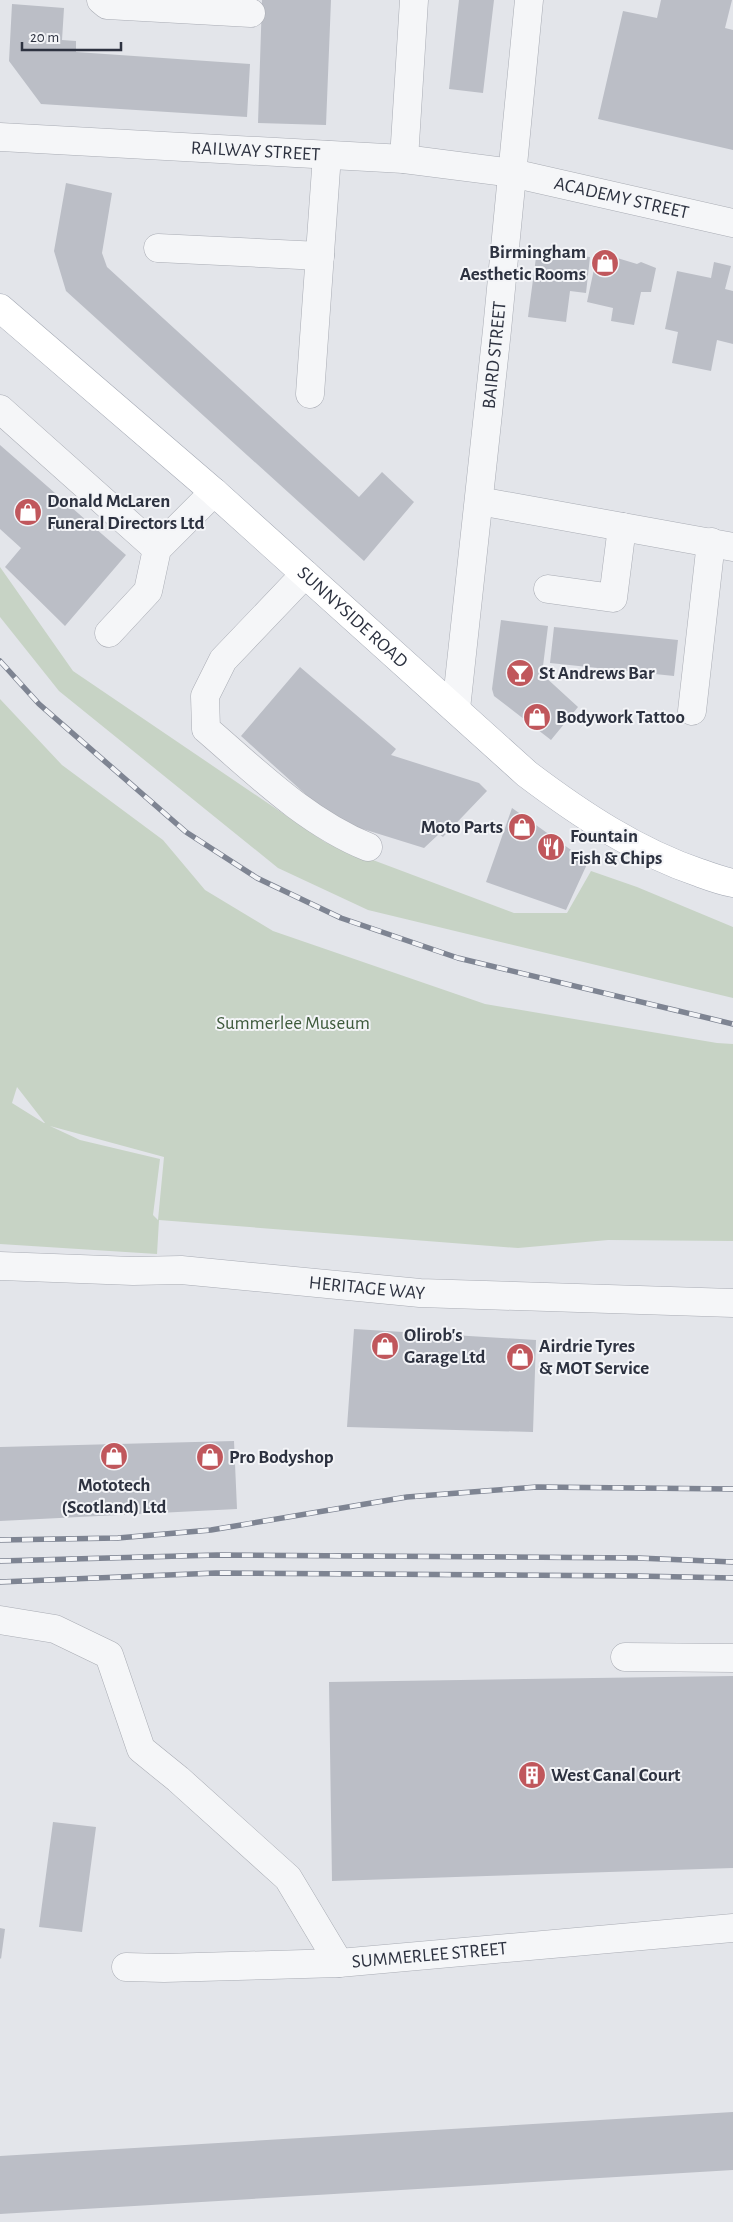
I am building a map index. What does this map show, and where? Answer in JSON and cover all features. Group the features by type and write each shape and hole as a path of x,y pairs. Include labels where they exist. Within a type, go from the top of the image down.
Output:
{"main road":[{"name":"SUNNYSIDE ROAD","path":"0,308 214,492 527,774 578,812 675,865 733,884"}],"street":[{"path":"102,0 107,5 251,13"},
{"path":"404,159 414,0"},
{"name":"BAIRD STREET","path":"456,709 479,502 529,0"},
{"name":"RAILWAY STREET","path":"0,137 404,159 512,173"},
{"path":"310,394 327,155"},
{"name":"ACADEMY STREET","path":"512,173 733,223"},
{"path":"158,248 320,256"},
{"path":"0,409 157,549"},
{"path":"109,633 148,591 157,549 214,492"},
{"path":"479,502 722,545 692,711"},
{"path":"548,589 612,598 622,527"},
{"path":"305,574 224,660 205,696 206,729 283,796 344,838 368,847"},
{"name":"HERITAGE WAY","path":"0,1266 132,1271 181,1270 420,1293 733,1302"},
{"path":"0,1620 55,1629 109,1655 141,1749 178,1779 288,1878 339,1963"},
{"path":"625,1656 733,1658"},
{"name":"SUMMERLEE STREET","path":"126,1967 164,1968 339,1963 733,1928"}],"green space":[{"path":"0,567 73,671 325,842 514,913 567,913 591,871 637,887 733,927 733,998 368,910 278,868 59,691 0,617"},
{"name":"Summerlee Museum","path":"0,699 62,765 163,840 205,890 273,931 485,1004 717,1043 733,1044 733,1241 608,1240 518,1248 159,1220 157,1254 0,1244","holes":["17,1087 45,1123 12,1103","50,1126 164,1157 158,1220 153,1215 160,1159 80,1140"]}],"building":[{"path":"262,0 331,0 326,125 258,123"},
{"path":"459,0 494,0 483,93 449,89"},
{"path":"661,0 732,0 725,28 733,30 733,150 598,119 623,11 657,18"},
{"path":"12,4 64,8 62,40 76,41 76,52 250,64 247,117 41,104 9,61"},
{"path":"66,183 112,193 102,253 107,267 359,497 382,472 414,502 364,561 66,291 54,251"},
{"path":"537,250 590,257 586,293 570,291 566,322 528,317"},
{"path":"604,254 637,264 641,262 656,268 651,292 641,292 634,325 611,321 613,308 587,302 597,255 600,257"},
{"path":"714,262 731,266 725,289 733,291 733,344 717,340 711,371 672,363 678,332 665,329 677,271 711,278"},
{"path":"0,445 126,555 65,626 5,567 21,548 0,529"},
{"path":"501,620 548,626 542,674 578,707 551,740 494,696 492,689"},
{"path":"554,627 678,640 674,676 550,663"},
{"path":"300,667 396,749 391,755 479,783 487,791 443,837 439,834 424,848 334,820 241,736"},
{"path":"512,808 588,862 566,910 486,882"},
{"path":"354,1329 536,1340 533,1432 347,1427"},
{"path":"234,1441 237,1509 0,1521 0,1447"},
{"name":"West Canal Court","path":"733,1676 733,1868 332,1881 329,1682"},
{"path":"53,1822 96,1827 82,1932 39,1927"},
{"path":"0,1928 5,1929 1,1959 0,1958"},
{"path":"733,2112 733,2170 0,2214 0,2156"}],"railway":[{"path":"0,661 39,704 186,832 257,878 341,918 458,958 733,1024"},
{"path":"0,1540 118,1538 211,1530 407,1497 537,1487 733,1489"},
{"path":"0,1561 217,1555 638,1558 733,1562"},
{"path":"0,1582 216,1573 733,1578"}],"place":[{"name":"Birmingham Aesthetic Rooms","path":"605,263"},
{"name":"Donald McLaren Funeral Directors Ltd","path":"28,512"},
{"name":"St Andrews Bar","path":"520,673"},
{"name":"Bodywork Tattoo","path":"537,717"},
{"name":"Moto Parts","path":"522,827"},
{"name":"Fountain Fish & Chips","path":"551,847"},
{"name":"Olirob's Garage Ltd","path":"385,1346"},
{"name":"Airdrie Tyres & MOT Service","path":"520,1357"},
{"name":"Mototech (Scotland) Ltd","path":"114,1456"},
{"name":"Pro Bodyshop","path":"210,1457"},
{"name":"West Canal Court","path":"532,1775"}]}
